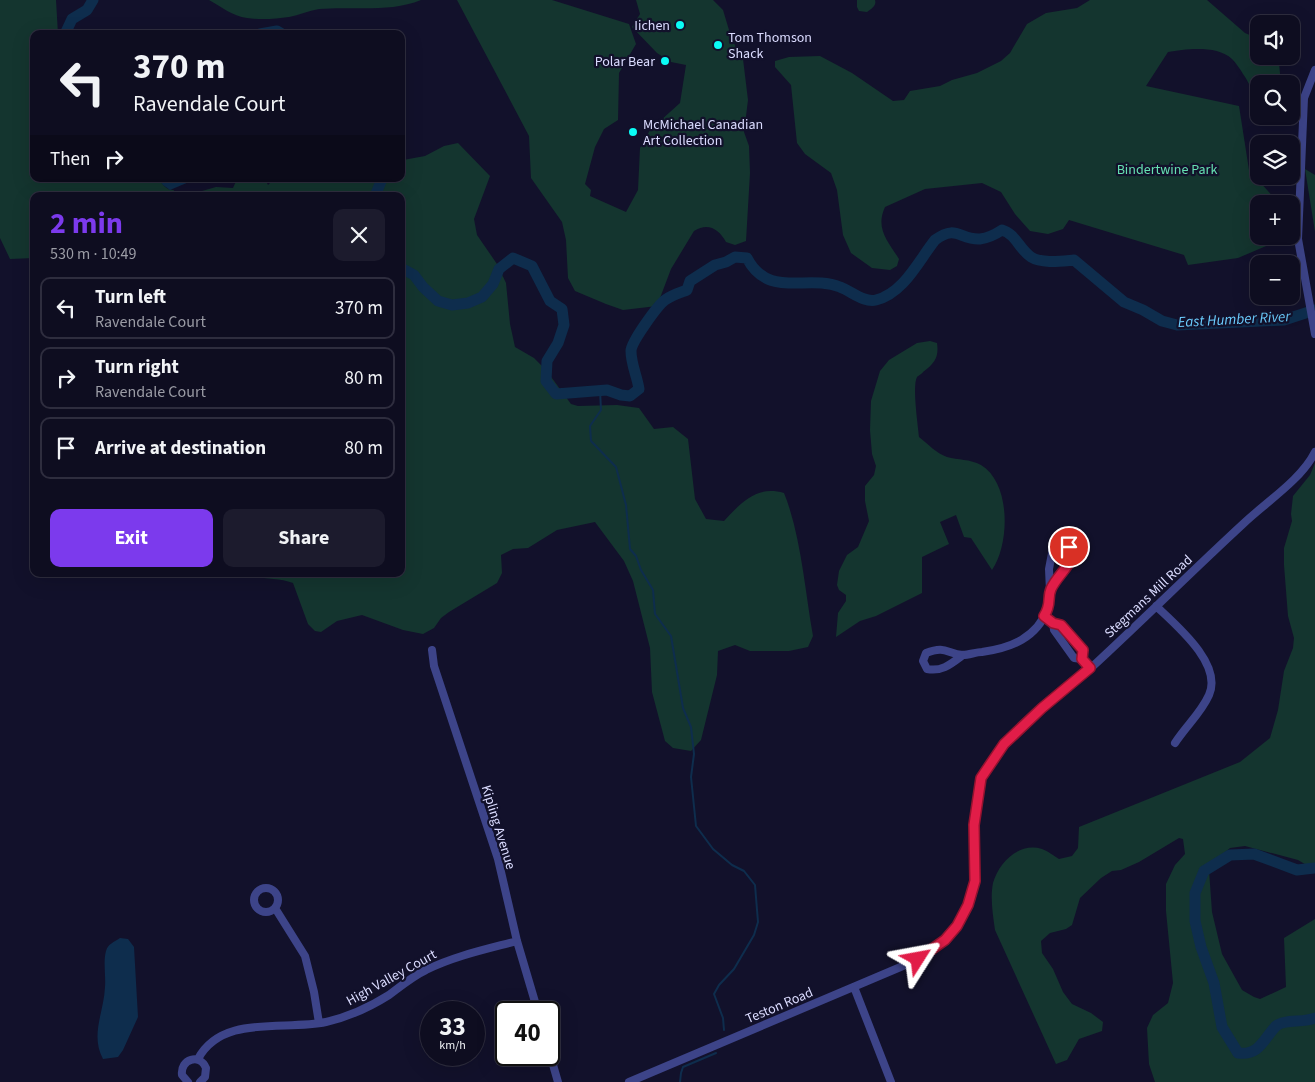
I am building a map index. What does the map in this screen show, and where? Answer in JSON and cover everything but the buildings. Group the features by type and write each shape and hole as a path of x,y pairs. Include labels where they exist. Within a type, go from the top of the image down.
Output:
{"street":[{"path":"1315,70 1304,98 1298,239 1315,334"},
{"name":"Stegmans Mill Road","path":"936,948 957,926 972,893 975,881 974,825 981,778 1004,744 1042,708 1090,668 1293,479 1310,462 1315,452"},
{"path":"963,655 945,668 936,671 927,668 923,661 926,653 936,649 948,650 963,655 992,651 1015,645 1024,639 1040,624 1048,610 1050,602 1049,569 1053,548 1061,544 1069,547 1073,554 1070,564 1050,590"},
{"path":"1156,606 1187,636 1200,653 1208,664 1212,683 1202,707 1175,742"},
{"path":"1044,616 1053,623 1061,625 1083,650 1082,659 1090,668"},
{"name":"Kipling Avenue","path":"432,650 434,666 498,859 517,941 535,1001"},
{"path":"275,908 305,956 319,1023"},
{"name":"High Valley Court","path":"188,1082 182,1075 182,1067 190,1059 198,1059 207,1045 215,1039 241,1029 304,1026 348,1015 378,1002 416,975 436,965 517,941"},
{"name":"Teston Road","path":"629,1082 854,987 918,959 936,948"},
{"path":"854,987 891,1082"},
{"path":"198,1059 205,1064 206,1068 205,1077 200,1082"},
{"path":"553,1066 558,1082"}],"green space":[{"path":"0,0 56,0 58,30 30,30 30,182 161,182 167,188 174,190 173,192 30,192 30,258 10,259 0,238"},
{"path":"209,0 421,0 384,8 319,9 289,17 263,19 237,15"},
{"path":"457,0 552,0 629,24 636,44 619,73 618,120 604,129 595,147 585,184 591,190 590,196 626,212 638,190 640,148 650,130 680,103 686,65 671,62 657,53 632,27 640,14 636,0 713,0 723,10 732,40 743,59 748,100 744,132 749,146 750,173 746,241 735,245 726,242 716,230 708,227 699,228 694,231 671,269 657,306 623,310 575,291 568,278 566,240 562,222 531,178 529,136"},
{"path":"857,0 875,0 875,4 867,12 859,11"},
{"name":"Bindertwine Park","path":"1090,0 1207,0 1245,33 1250,35 1250,65 1279,65 1280,75 1250,75 1250,86 1232,59 1226,55 1201,49 1168,52 1146,86 1239,106 1250,171 1250,185 1263,185 1272,195 1250,195 1250,245 1268,245 1238,258 1188,265 1184,255 1069,220 1063,229 1048,234 1030,231 1015,214 1001,192 982,183 925,189 885,207 881,222 882,228 899,259 897,266 890,270 872,268 851,253 843,235 837,190 831,173 805,154 797,143 791,85 775,67 775,61 789,57 820,56 852,73 893,101 904,100 910,91 940,86 952,80 977,73 1001,61 1010,53 1027,24 1046,13 1077,8"},
{"path":"458,143 490,176 474,219 477,235 497,264 506,283 510,324 515,347 534,358 546,370 571,404 578,406 617,405 639,408 654,429 673,427 688,439 695,499 706,519 724,521 743,502 765,491 784,493 799,545 813,636 808,647 789,651 750,651 735,645 718,651 717,675 701,740 691,751 673,748 665,741 652,692 650,648 633,581 624,561 595,522 557,530 528,548 513,549 501,555 502,573 497,583 449,612 441,618 434,628 423,634 403,630 362,615 337,621 321,632 315,631 308,624 293,583 257,577 405,577 405,192 202,191 216,187 233,188 236,182 266,182 268,185 271,182 405,182 405,160 425,156 444,146"},
{"path":"1305,169 1315,175 1315,232"},
{"path":"930,341 937,343 937,356 931,366 917,377 916,382 915,397 919,437 943,455 977,463 991,474 998,485 1004,514 1002,545 998,559 992,570 971,538 964,537 956,515 940,522 949,544 922,557 922,593 876,616 860,621 836,637 838,613 846,601 846,595 839,590 837,585 839,571 847,555 858,547 869,521 865,501 865,486 874,475 876,466 872,454 870,430 871,401 880,371 889,360 917,343"},
{"path":"1315,463 1315,870 1298,860 1245,846 1230,848 1219,857 1209,870 1212,912 1222,954 1242,990 1254,997 1260,999 1286,987 1284,938 1315,919 1315,1082 1155,1082 1149,1064 1147,1028 1153,1015 1168,1003 1173,983 1166,911 1166,884 1175,865 1185,854 1183,839 1179,838 1139,862 1121,870 1112,871 1101,878 1080,898 1072,925 1066,929 1050,933 1041,941 1042,953 1053,969 1063,992 1072,1004 1091,1013 1103,1022 1102,1031 1079,1039 1067,1060 1056,1064 995,930 992,895 996,875 1005,861 1025,848 1042,849 1059,859 1072,856 1078,848 1079,827 1240,762 1270,738 1278,710 1284,671 1293,648 1294,638 1288,616 1284,548 1292,521 1293,496 1310,475"}],"water":[{"path":"161,182 189,182 170,190"},
{"path":"120,938 128,939 134,947 138,1017 118,1057 103,1059 99,1050 98,1032 105,987 105,955 108,947"}],"waterway":[{"name":"East Humber River","path":"67,30 72,19 87,10 93,0"},
{"name":"East Humber River","path":"377,192 381,182"},
{"name":"East Humber River","path":"405,270 414,275 423,287 438,301 452,305 468,303 482,297 493,284 499,269 513,258 532,266 550,301 562,309 564,325 558,343 547,361 546,381 556,394 607,390 630,396 639,389 631,351 640,332 665,300 687,290 690,281 715,265 735,257 747,258 756,270 766,278 777,282 827,284 840,287 867,300 876,300 886,296 903,283 935,240 948,233 980,239 992,236 1002,230 1007,232 1031,257 1046,261 1074,260 1124,302 1162,321 1177,325 1284,320 1315,310"},
{"path":"600,390 601,410 590,426 591,441 616,467 626,505 630,549 636,556 641,570 653,590 655,614 671,636 683,708 691,727 694,754 691,777 696,826 713,849 732,865 744,871 755,885 758,922 754,935 734,969 719,985 714,994 723,1018 724,1030"},
{"name":"East Humber River","path":"1315,868 1297,870 1254,854 1230,855 1204,871 1195,893 1195,921 1201,947 1214,983 1222,1027 1238,1053 1252,1052 1257,1049 1276,1026 1280,1024 1315,1018"},
{"path":"680,1082 683,1067 716,1053"}],"place":[{"name":"Iichen","path":"680,25"},
{"name":"Tom Thomson Shack","path":"718,45"},
{"name":"Polar Bear","path":"665,61"},
{"name":"McMichael Canadian Art Collection","path":"633,132"}],"route":[{"path":"918,959 945,940 962,919 968,905 975,881 974,825 981,778 1004,744 1042,708 1090,668 1082,659 1083,650 1061,625 1053,623 1044,616 1050,602 1050,590 1070,564 1073,554 1069,547"}]}
